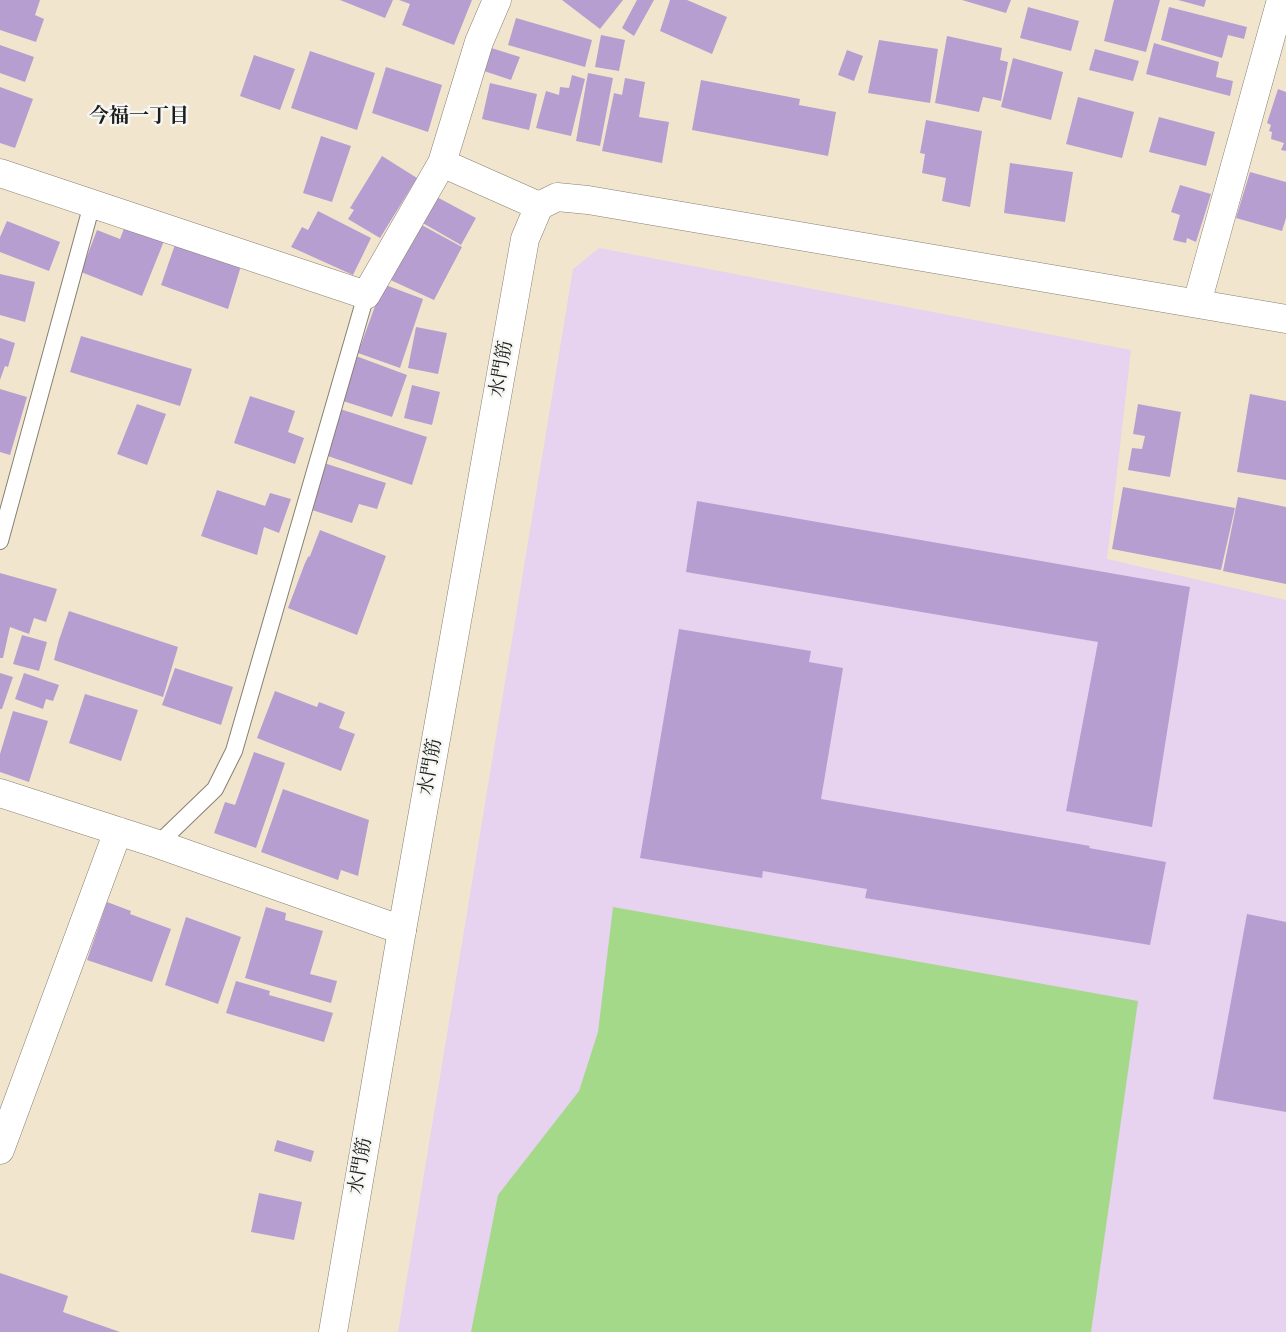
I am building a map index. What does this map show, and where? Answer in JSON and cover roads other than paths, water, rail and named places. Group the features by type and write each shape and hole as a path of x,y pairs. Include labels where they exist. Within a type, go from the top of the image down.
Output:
{"street":[{"path":"0,173 366,295 442,163 479,42 497,0"},
{"path":"1197,303 1281,0"},
{"path":"442,163 539,206 557,196 588,200 1286,319"},
{"name":"水門筋","path":"333,1332 524,239 539,206"},
{"path":"0,793 158,844 402,930"},
{"path":"0,1150 118,831"}],"lane":[{"path":"0,541 92,204"},
{"path":"158,844 215,789 234,751 366,295"}],"district":[{"name":"今福一丁目","path":"139,117"}]}
